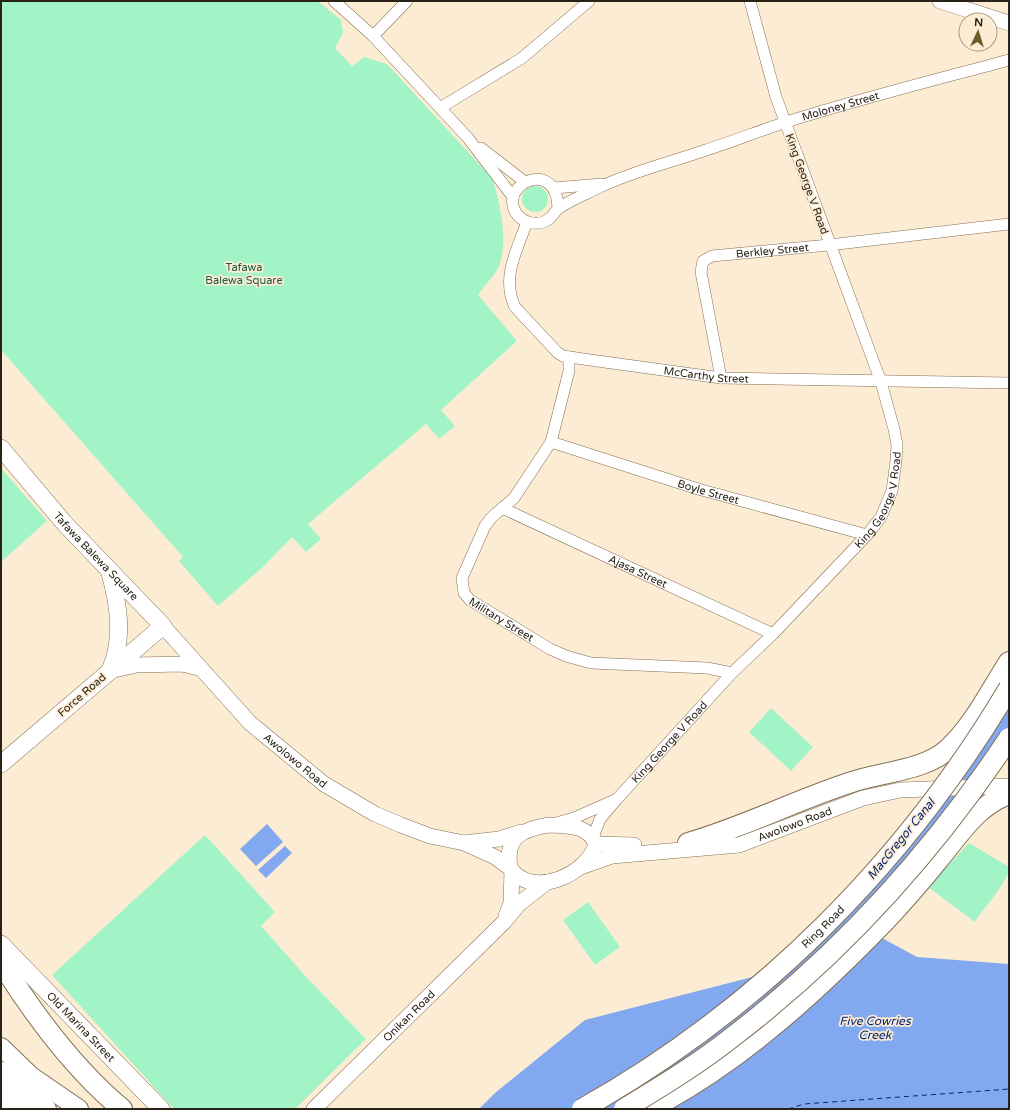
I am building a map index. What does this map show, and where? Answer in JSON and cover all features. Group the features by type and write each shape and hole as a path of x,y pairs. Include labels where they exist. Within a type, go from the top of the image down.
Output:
{"highway":[{"path":"688,843 720,834 821,793 866,778 927,763 948,749 966,729 1009,662"},
{"name":"Ring Road","path":"582,1109 667,1057 710,1026 767,980 838,913 871,878 928,810 1009,688"},
{"path":"624,1109 734,1036 808,974 850,934 884,900 940,834 1009,738"},
{"path":"650,1109 708,1075 742,1052 777,1023 845,961 887,919 956,839 972,817 985,806 1009,794"},
{"path":"1,962 19,990 71,1059 94,1084 122,1109"},
{"path":"1,1047 31,1076 79,1109"},
{"path":"1,1072 46,1109"},
{"path":"1,1090 24,1109"},
{"path":"1,1105 6,1109"}],"main road":[{"path":"940,1 1009,23"},
{"name":"Tafawa Balewa Square","path":"1,448 65,524 110,573 163,626"},
{"path":"110,573 120,621 119,646 110,671"},
{"name":"Awolowo Road","path":"163,626 250,724 324,784 375,814 401,826 430,836 464,843"},
{"name":"Force Road","path":"1,764 163,626"},
{"path":"110,671 136,665 182,664 199,668"},
{"name":"Awolowo Road","path":"594,840 609,845 688,843 720,839 749,831 851,792 882,784 998,780 1009,786"},
{"name":"Awolowo Road","path":"581,867 612,856 739,845 863,798 933,783"},
{"path":"548,825 576,826 594,840 593,853 581,867 563,877 547,882 533,882 521,878 495,857 464,843 499,838 548,825"},
{"path":"504,922 511,903 511,845 523,831"},
{"name":"Onikan Road","path":"314,1109 504,922 519,904 547,882"},
{"name":"Old Marina Street","path":"1,944 161,1109"}],"street":[{"path":"334,1 373,36 468,138 513,197"},
{"path":"373,36 407,1"},
{"path":"440,108 522,58 589,1"},
{"name":"King George V Road","path":"594,840 600,819 617,799 732,673 773,634 867,535 881,517 895,475 897,445 881,382 785,123 763,55 750,1"},
{"name":"Moloney Street","path":"558,208 607,184 785,123 1009,60"},
{"path":"468,138 524,182"},
{"path":"534,178 542,179 554,188 558,201 558,208 548,220 542,223 527,222 516,212 513,204 513,197 516,190 524,182 534,178"},
{"name":"Moloney Street","path":"554,188 607,184"},
{"name":"McCarthy Street","path":"527,222 510,270 508,287 510,297 515,307 558,353 568,356 722,378 881,382 1009,383"},
{"name":"Berkley Street","path":"722,378 702,272 703,261 712,256 829,245 1009,224"},
{"name":"Military Street","path":"568,356 569,371 550,442 514,498 485,526 462,578 464,593 470,600 550,649 566,656 591,663 707,668 732,673"},
{"name":"Boyle Street","path":"550,442 698,489 867,535"},
{"name":"Ajasa Street","path":"502,508 773,634"},
{"path":"548,825 574,818 617,799"}],"green space":[{"name":"Tafawa Balewa Square","path":"1,1 318,1 341,20 343,33 335,48 352,66 364,57 387,64 492,178 501,211 503,249 497,270 478,295 517,341 441,410 455,426 439,439 426,424 308,524 321,539 306,552 292,537 263,567 218,606 179,561 183,557 1,350"},
{"path":"535,186 544,190 548,199 544,208 535,212 526,208 522,199 526,190"},
{"path":"1,468 47,521 1,562"},
{"path":"771,708 813,747 791,771 749,732"},
{"path":"205,835 275,912 261,926 309,980 366,1039 295,1109 174,1109 52,975"},
{"path":"969,843 1009,867 1005,880 975,922 928,887"},
{"path":"588,902 620,947 595,965 563,920"}],"water":[{"path":"267,824 283,842 256,866 240,849"},
{"path":"285,846 292,853 266,878 258,870"},
{"name":"Five Cowries Creek","path":"880,937 917,957 1009,964 1009,1109 479,1109 495,1093 585,1020 799,965 869,944"}],"waterway":[{"name":"MacGregor Canal","path":"799,965 893,872 984,755 1009,717"}],"ferry route":[{"path":"788,1109 804,1104 1009,1089"}]}
